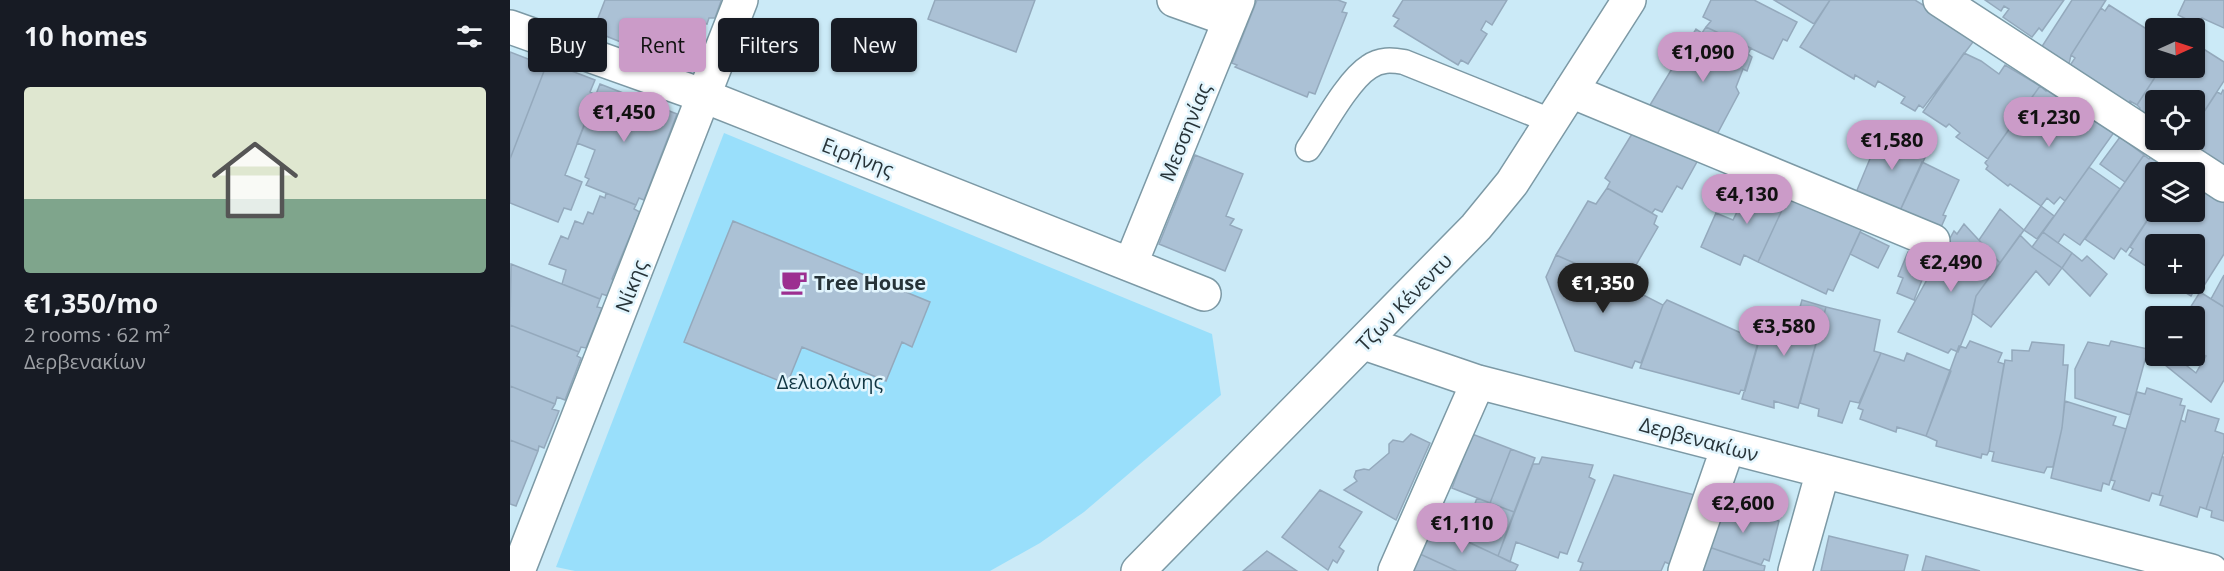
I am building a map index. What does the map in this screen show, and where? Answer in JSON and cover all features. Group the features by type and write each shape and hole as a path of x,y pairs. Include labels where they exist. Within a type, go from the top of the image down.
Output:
{"street":[{"name":"Νίκης","path":"518,571 741,0"},
{"path":"1174,0 1234,10"},
{"name":"Τζων Κένεντυ","path":"1138,568 1364,343 1476,227 1512,183 1629,0"},
{"path":"1940,0 2224,185"},
{"name":"Μεσσηνίας","path":"1131,263 1234,10"},
{"name":"Ειρήνης","path":"510,27 704,96 1131,263 1204,294"},
{"path":"1571,91 1933,241"},
{"name":"Δερβενακίων","path":"1364,343 1478,382 2211,571"},
{"path":"1395,571 1478,382"},
{"path":"1685,571 1728,447"},
{"path":"1795,571 1823,471"}],"lane":[{"path":"1308,149 1354,80 1369,66 1388,59 1404,62 1551,121"}],"green space":[{"name":"Δελιολάνης","path":"724,133 1212,334 1221,395 1084,512 1040,543 990,571 575,571 556,567"}],"building":[{"path":"605,0 721,0 715,18 709,18 707,24 706,18 619,18 619,41 607,36 607,18 598,18"},
{"path":"935,0 1035,0 1016,52 928,19"},
{"path":"1257,0 1338,0 1346,3 1342,12 1347,13 1315,94 1309,92 1307,97 1235,67 1237,65 1232,63"},
{"path":"1403,0 1507,0 1492,25 1486,21 1481,30 1487,34 1468,64 1461,60 1458,65 1394,26 1399,19 1393,16"},
{"path":"1711,0 1754,0 1797,22 1787,41 1783,39 1773,59 1706,27 1711,21 1703,17"},
{"path":"1774,0 1830,0 1814,24"},
{"path":"1830,0 1915,0 1976,38 1923,108 1919,105 1915,111 1901,103 1905,97 1878,81 1875,87 1855,75 1854,79 1800,47"},
{"path":"1985,0 2064,0 2042,31 2039,28 2032,37 2003,17 2009,9 2004,6 2001,11"},
{"path":"2072,0 2106,0 2071,55 2069,64 2041,48"},
{"path":"2185,0 2224,0 2224,28 2205,18 2184,18 2178,15"},
{"path":"2109,5 2145,28 2145,78 2155,78 2137,105 2130,101 2126,108 2067,70 2075,58 2071,55 2101,8 2105,11"},
{"path":"1706,27 1751,48 1748,54 1752,57 1747,71 1743,69 1736,87 1739,93 1714,140 1647,110 1696,29 1702,33"},
{"path":"2205,50 2224,62 2224,81 2205,110 2205,90 2147,90 2155,78 2205,78"},
{"path":"510,52 528,59 528,72 544,72 510,159"},
{"path":"1964,53 1981,61 1999,74 2005,65 2040,86 1988,159 1956,137 1960,133 1949,124 1946,127 1923,112"},
{"path":"544,72 574,72 595,80 590,92 596,95 565,175 582,182 571,210 564,208 558,222 510,203 510,159"},
{"path":"600,84 677,114 644,200 639,198 636,205 586,185 589,179 585,177 595,150 577,143"},
{"path":"2040,86 2046,91 2049,86 2115,131 2065,201 2060,197 2054,204 2047,198 2041,206 2010,184 2008,186 1986,169 1988,166 1985,163"},
{"path":"2223,90 2224,169 2195,150 2205,150 2205,110 2217,92 2221,94"},
{"path":"2145,93 2145,118 2137,113 2140,108 2137,105"},
{"path":"1635,129 1699,158 1682,189 1677,186 1662,212 1655,209 1652,213 1607,188 1610,182 1605,178"},
{"path":"1881,132 1903,142 1908,132 1930,147 1898,215 1855,195"},
{"path":"2120,137 2144,155 2125,182 2100,164"},
{"path":"2153,153 2165,162 2145,162 2146,222 2126,252 2121,248 2114,259 2085,239 2144,155 2149,159"},
{"path":"1195,155 1243,174 1226,216 1234,219 1230,225 1242,230 1225,271 1159,244"},
{"path":"1922,162 1959,180 1943,215 1946,216 1938,234 1898,215"},
{"path":"2089,167 2120,189 2080,245 2064,234 2058,243 2043,232"},
{"path":"1754,177 1788,197 1758,262 1744,255 1740,265 1701,247 1716,213 1733,220"},
{"path":"1607,188 1657,216 1654,224 1658,227 1628,279 1622,275 1618,282 1556,255 1588,201 1596,204"},
{"path":"2205,190 2224,202 2224,254 2205,284 2205,234 2145,234 2145,265 2129,255 2133,249 2130,247 2146,222 2205,222"},
{"path":"606,193 636,205 634,209 640,212 612,279 614,280 608,296 602,294 600,299 562,284 566,270 549,264 561,236 568,239 575,221 583,224 588,212 593,214 600,196 605,198"},
{"path":"1788,197 1864,224 1833,291 1828,289 1826,294 1758,262"},
{"path":"2041,206 2054,216 2037,239 2024,230"},
{"path":"2000,209 2024,230 2000,263 1979,240"},
{"path":"733,221 930,302 912,347 902,342 886,381 802,347 787,384 684,342"},
{"path":"1964,224 2000,263 1976,296 1971,320 1958,352 1951,349 1948,353 1898,332 1954,231 1957,234"},
{"path":"1860,232 1889,246 1878,268 1850,254"},
{"path":"2043,232 2072,253 2062,268 2032,247"},
{"path":"2020,235 2032,247 2062,268 2049,285 2036,271 1991,327 1972,313 1976,296"},
{"path":"1908,252 1930,260 1914,300 1897,293 1903,278 1898,276"},
{"path":"2072,253 2082,261 2087,256 2107,274 2090,296 2062,268"},
{"path":"1556,255 1663,305 1641,363 1635,361 1632,368 1575,351 1546,277"},
{"path":"511,264 600,299 597,307 602,308 586,348 581,347 579,352 510,325"},
{"path":"2224,275 2224,307 2211,299"},
{"path":"2199,294 2203,294 2224,307 2224,380 2211,402 2166,366 2187,366 2196,373 2200,366 2205,366 2205,306 2191,306"},
{"path":"1667,300 1759,341 1745,391 1741,390 1739,394 1640,368 1663,305"},
{"path":"1802,300 1826,307 1798,408 1774,401 1774,408 1742,399 1766,314 1796,321"},
{"path":"1826,307 1880,320 1874,351 1881,353 1859,403 1850,401 1842,423 1818,416 1819,409 1800,403"},
{"path":"510,325 579,352 577,356 581,358 565,400 557,397 555,404 510,386"},
{"path":"1970,341 2002,353 1998,362 2004,364 1989,451 1987,455 1982,454 1981,458 1936,446 1937,441 1926,436 1959,346 1966,348"},
{"path":"2111,341 2145,348 2145,360 2130,415 2075,398 2075,369 2088,342 2109,346"},
{"path":"2032,342 2064,345 2063,365 2068,365 2062,428 2053,467 2047,467 2044,473 1992,461 1994,452 1989,451 2005,360 2012,361 2012,350 2029,351"},
{"path":"1881,353 1904,361 1907,353 1951,371 1926,436 1897,427 1896,432 1860,419 1863,410 1858,408"},
{"path":"510,386 555,404 552,409 559,411 544,448 539,446 538,451 510,440"},
{"path":"2147,388 2182,399 2180,405 2185,406 2159,495 2152,493 2149,501 2112,489 2115,481 2111,480 2137,392 2145,394"},
{"path":"2065,401 2116,417 2113,425 2126,429 2109,485 2103,483 2101,491 2051,478 2062,428"},
{"path":"2188,410 2219,419 2215,431 2224,434 2224,451 2206,509 2200,507 2197,517 2160,505 2163,496 2159,495 2181,420 2185,422"},
{"path":"1411,434 1430,443 1396,520 1344,490 1357,481 1354,477 1356,471 1369,470 1389,453 1389,444 1393,440 1403,442"},
{"path":"1472,434 1511,449 1490,503 1452,488"},
{"path":"510,440 538,451 516,506 510,504"},
{"path":"1511,449 1535,458 1514,512 1490,503"},
{"path":"1542,457 1593,465 1589,477 1595,480 1567,554 1560,552 1558,558 1516,542 1510,562 1498,556 1533,464 1539,464"},
{"path":"2222,457 2224,457 2224,521 2211,517 2212,511 2206,509"},
{"path":"1614,475 1699,496 1674,566 1665,562 1661,571 1580,571 1583,563 1578,561"},
{"path":"1320,490 1362,512 1339,547 1344,551 1337,563 1333,560 1328,570 1282,537"},
{"path":"1477,498 1514,512 1498,556 1462,539"},
{"path":"1720,503 1779,521 1769,561 1764,559 1761,565 1706,546"},
{"path":"1433,526 1518,565 1515,571 1457,571 1420,554"},
{"path":"1829,536 1908,555 1904,571 1821,571"},
{"path":"1706,546 1765,566 1764,571 1697,571"},
{"path":"1267,551 1297,571 1243,571"},
{"path":"1420,554 1457,571 1412,571"},
{"path":"1926,556 1980,571 1922,571"}],"place":[{"name":"Tree House","path":"794,282"}]}
